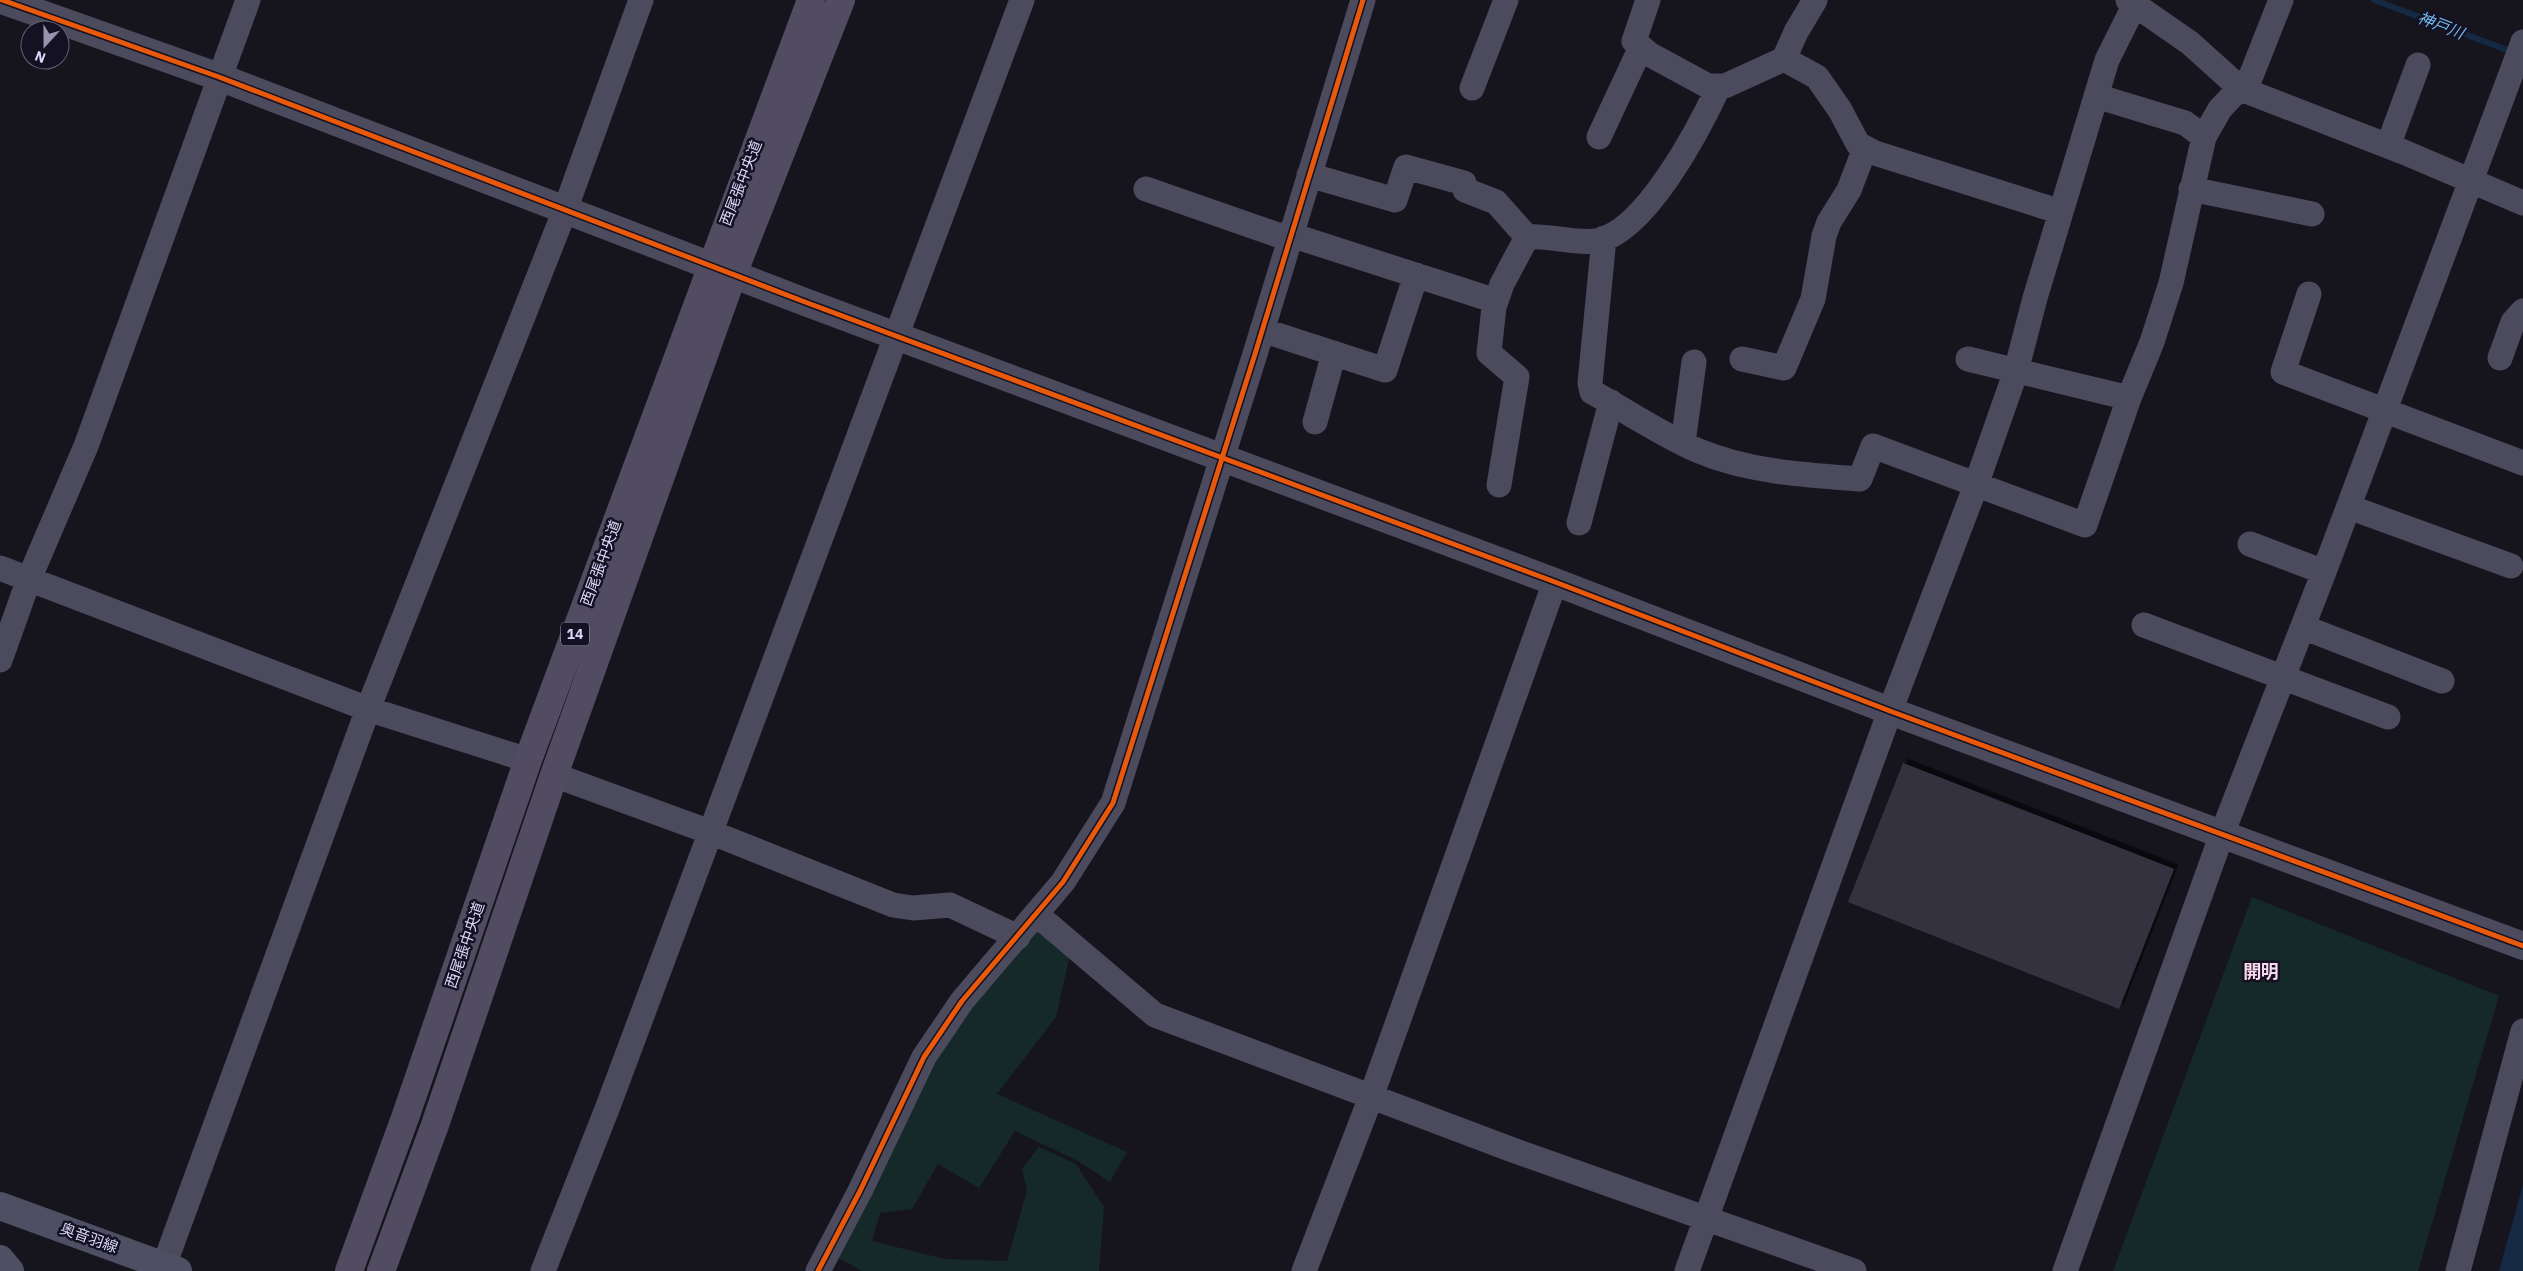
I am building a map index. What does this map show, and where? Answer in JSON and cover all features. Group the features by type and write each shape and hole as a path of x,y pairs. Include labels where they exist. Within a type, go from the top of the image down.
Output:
{"main road":[{"name":"西尾張中央道","path":"381,1271 435,1125 554,774 810,0"},
{"name":"西尾張中央道","path":"349,1271 409,1106 528,760 722,270 841,0"},
{"name":"奥音羽線","path":"0,1206 168,1269"},
{"path":"0,1260 10,1271"}],"street":[{"path":"2,0 219,77 722,270 1222,459 1555,582 1890,711 2523,946"},
{"path":"0,660 29,579 86,446 248,0"},
{"path":"168,1269 368,709 565,210 641,0"},
{"path":"543,1271 607,1109 1022,0"},
{"path":"818,1271 860,1191 924,1057 962,1001 1063,882 1113,802 1222,459 1363,0"},
{"path":"1472,88 1506,0"},
{"path":"1648,0 1634,41 1642,48 1708,86 1725,86 1784,59 1796,32 1815,0"},
{"path":"1604,238 1590,383 1592,392 1683,443 1733,463 1771,470 1860,479 1873,446 2085,525 2129,398 2152,342 2171,283 2190,189 2204,137 2220,110 2251,76 2282,0"},
{"path":"1687,1271 1890,711 1976,485 2016,370 2035,298 2107,60 2134,1 2190,43 2241,89 2388,146 2523,203"},
{"path":"2065,1271 2222,834 2304,627 2473,181 2523,42"},
{"path":"1599,137 1642,48"},
{"path":"1784,59 1817,76 1840,110 1858,144 1865,148 2061,212"},
{"path":"2388,146 2418,65"},
{"path":"1309,175 1395,200 1406,167 1464,183 1465,190 1496,202 1527,237 1596,241 1618,233 1637,218 1652,201 1709,109 1719,86"},
{"path":"2096,96 2185,122 2204,137"},
{"path":"1742,359 1784,368 1813,299 1824,236 1829,222 1849,190 1865,148"},
{"path":"1146,189 1278,235 1291,235 1496,300"},
{"path":"2190,189 2312,214"},
{"path":"1499,484 1517,377 1489,353 1496,300 1527,237"},
{"path":"1262,330 1385,370 1416,275"},
{"path":"2309,294 2283,372 2523,463"},
{"path":"2500,358 2512,322 2523,311"},
{"path":"1315,422 1334,353"},
{"path":"1968,359 2129,398"},
{"path":"1683,443 1694,362"},
{"path":"1579,523 1611,402"},
{"path":"2349,507 2510,566"},
{"path":"2250,544 2324,572"},
{"path":"0,568 368,709 528,760"},
{"path":"1304,1271 1371,1096 1555,582"},
{"path":"2144,625 2388,718"},
{"path":"2304,627 2442,681"},
{"path":"554,774 710,832 894,905 913,908 950,905 1018,937"},
{"path":"1036,914 1154,1015 1707,1219 1854,1271"},
{"path":"2458,1271 2523,1031"}],"green space":[{"path":"2252,897 2499,996 2418,1271 2113,1271"},
{"path":"1036,914 1072,946 1056,1017 997,1094 1127,1152 1110,1182 1078,1161 1015,1131 979,1188 938,1164 912,1209 880,1213 872,1241 945,1259 1007,1261 1027,1190 1022,1169 1039,1147 1076,1164 1104,1207 1099,1271 862,1271 828,1252 924,1057"}],"water":[{"path":"2523,1185 2523,1271 2499,1271 2500,1267"}],"building":[{"path":"1903,763 2174,869 2119,1009 1848,902"}],"waterway":[{"name":"神戸川","path":"2374,0 2507,50"}],"cycle path":[{"path":"2,0 219,77 805,302 1555,582 1890,711 2523,946"},
{"path":"818,1271 860,1191 924,1057 962,1001 1063,882 1113,803 1255,354 1363,0"}],"district":[{"name":"開明","path":"2261,972"}]}
